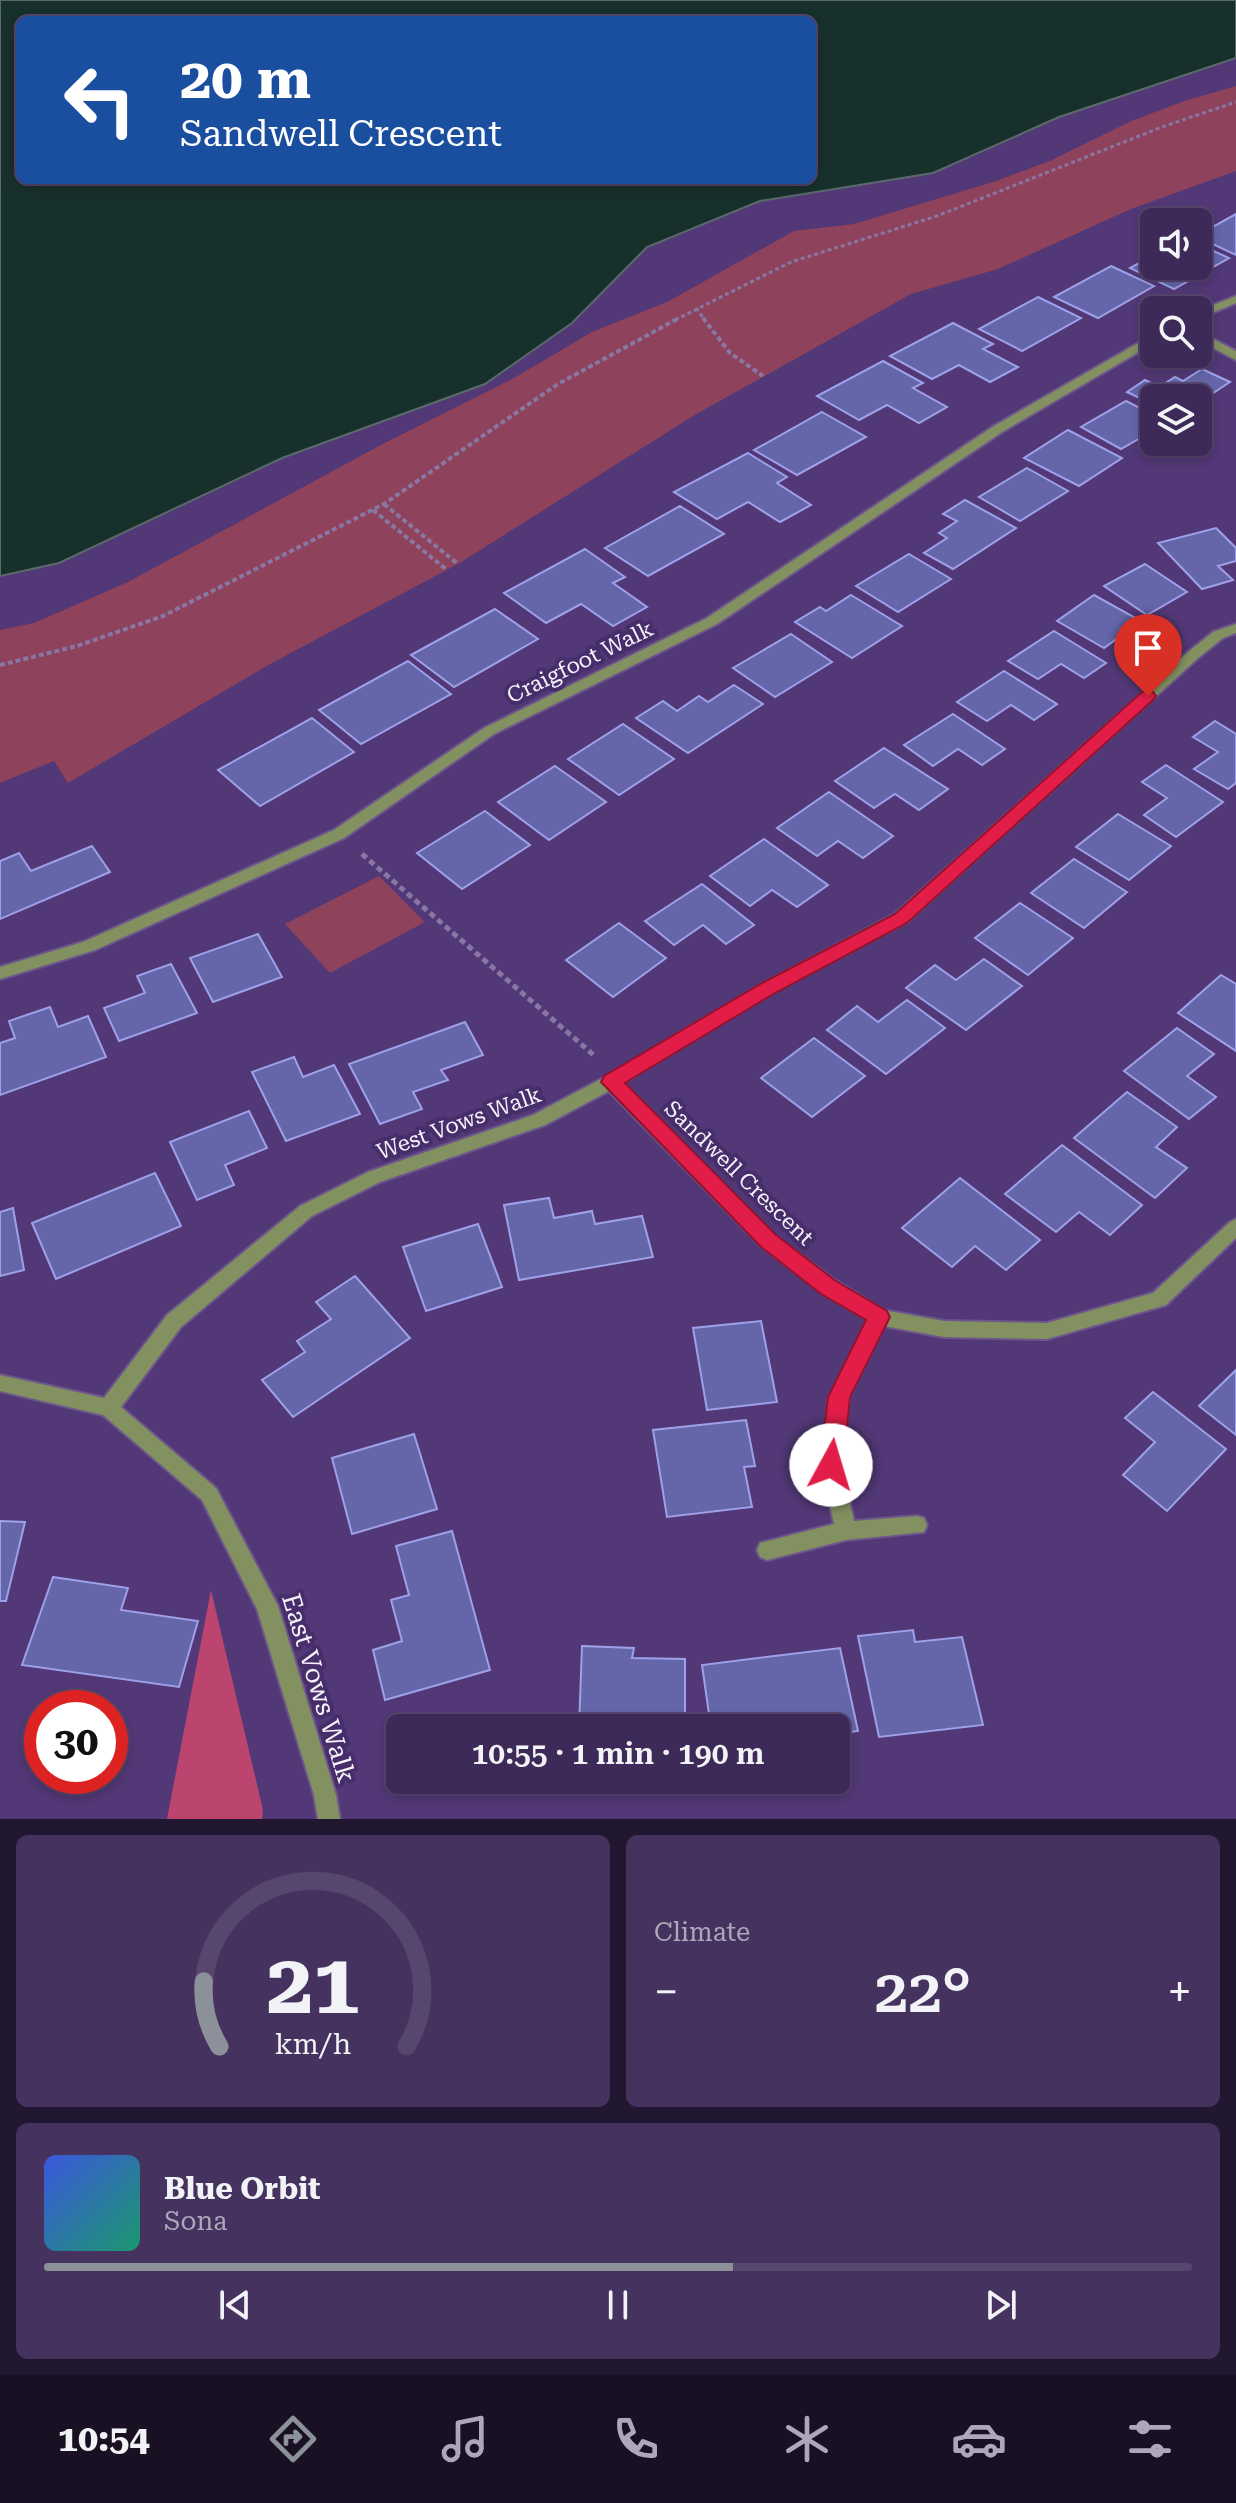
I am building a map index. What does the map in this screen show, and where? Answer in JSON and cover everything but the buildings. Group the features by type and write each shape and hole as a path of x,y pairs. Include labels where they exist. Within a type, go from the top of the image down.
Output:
{"street":[{"path":"1212,309 1236,299"},
{"path":"1212,343 1236,356"},
{"name":"Craigfoot Walk","path":"0,973 89,946 339,834 489,731 712,621 998,429 1140,346"},
{"name":"West Vows Walk","path":"108,1408 174,1321 306,1211 374,1177 539,1120 611,1082 768,988 901,918 1192,656 1218,635 1236,628"},
{"name":"Sandwell Crescent","path":"611,1082 768,1241 829,1287 879,1317 944,1329 1047,1331 1159,1299 1236,1227"},
{"path":"846,1531 831,1465 839,1397 879,1317"},
{"name":"East Vows Walk","path":"0,1383 108,1408 209,1494 267,1606 325,1795 329,1819"},
{"path":"767,1550 846,1531 917,1525"}],"path":[{"path":"0,665 77,646 163,616 384,504 558,384 696,308 791,262 937,216 1162,127 1236,102"},
{"path":"696,308 730,353 763,376"},
{"path":"384,504 458,564"},
{"path":"372,510 447,570"},
{"path":"339,834 594,1054 611,1082"}],"shaded area":[{"path":"0,0 1236,0 1236,58 1059,117 933,173 760,201 647,247 572,323 485,384 282,458 59,563 0,576"},
{"path":"1236,86 1236,171 1131,209 998,269 911,294 693,416 458,564 270,664 68,783 54,761 0,783 0,630 34,623 128,582 379,446 514,378 592,332 667,302 794,231 854,224 996,181 1050,161 1129,122"},
{"path":"379,876 425,922 330,973 285,924"},
{"path":"211,1590 263,1810 262,1819 167,1819"}],"route":[{"path":"831,1465 839,1397 879,1317 829,1287 768,1241 611,1082 768,988 901,918 1148,696"}]}
